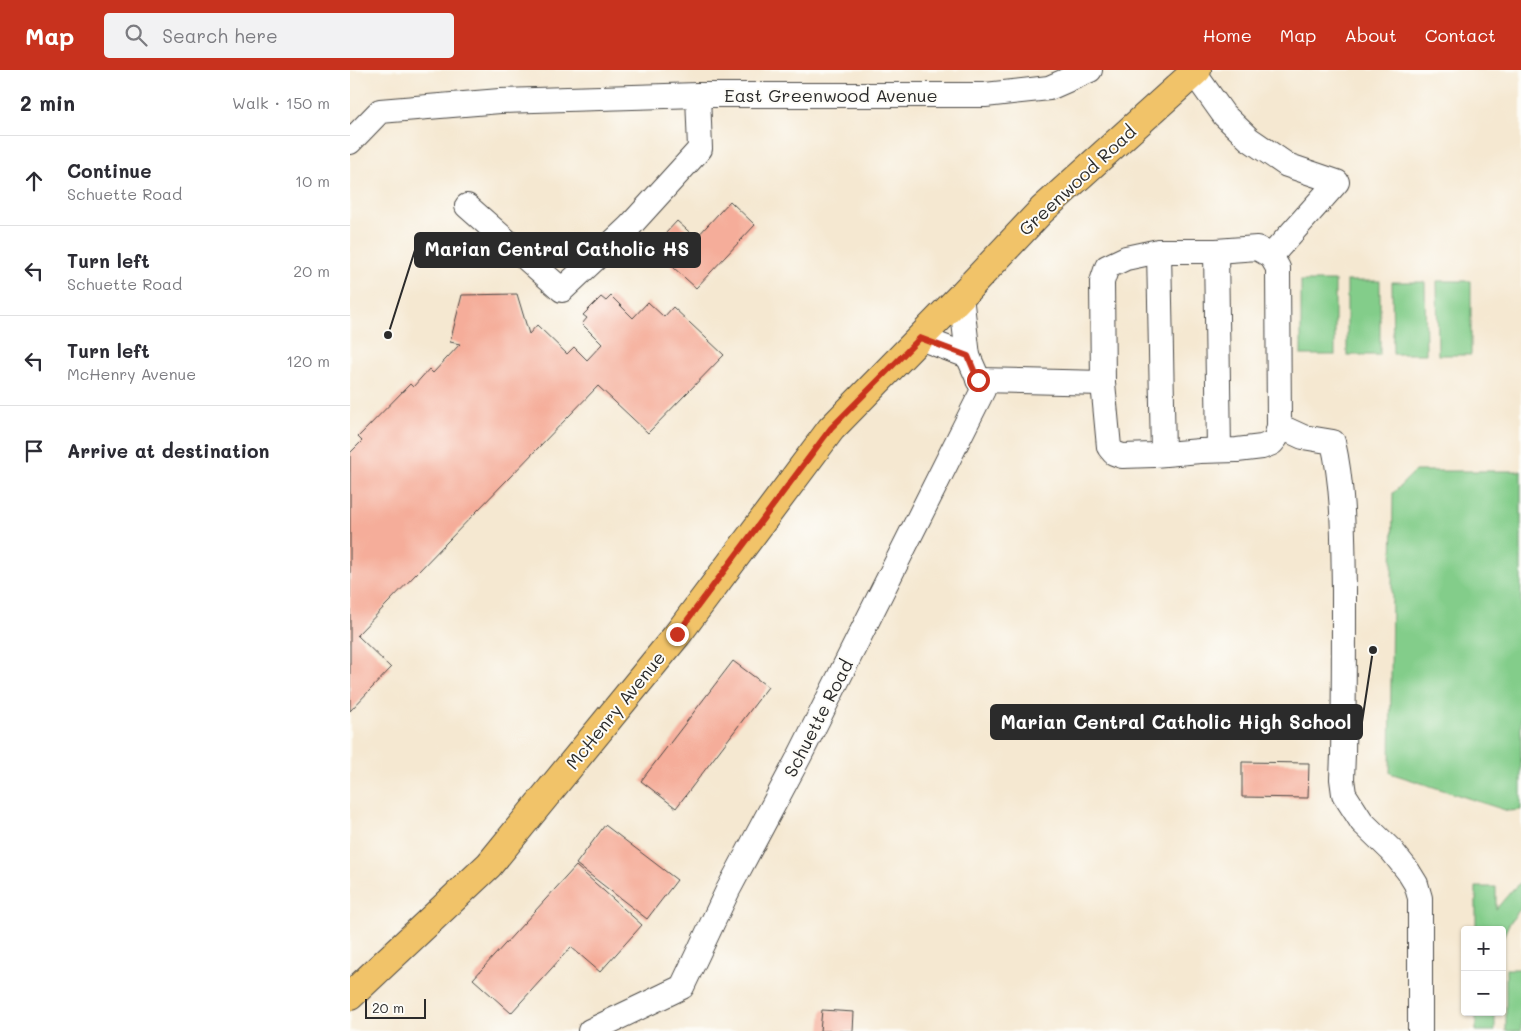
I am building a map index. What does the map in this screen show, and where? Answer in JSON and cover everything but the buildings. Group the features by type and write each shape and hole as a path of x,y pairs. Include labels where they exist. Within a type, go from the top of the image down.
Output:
{"main road":[{"name":"Greenwood Road","path":"961,296 1042,210 1194,71"},
{"name":"McHenry Avenue","path":"350,996 489,865 677,634 831,428 961,296"}],"street":[{"name":"East Greenwood Avenue","path":"350,142 380,111 500,101 698,95 985,95 1049,88 1090,70"},
{"path":"1194,71 1224,115 1249,139 1287,165 1337,182 1271,256"},
{"path":"467,206 562,290 629,227 700,149 698,95"},
{"path":"1257,248 1271,256 1278,268 1279,426 1276,438 1272,443 1254,448 1122,456 1114,453 1109,447 1103,383 1102,282 1107,268 1126,258 1159,251 1216,251 1257,248"},
{"path":"1159,251 1163,454"},
{"path":"1216,251 1219,450"},
{"name":"Schuette Road","path":"590,1031 682,986 728,890 799,757 982,390 968,356 961,296"},
{"path":"920,338 968,356"},
{"path":"978,380 1103,383"},
{"path":"1279,426 1303,438 1334,442 1340,489 1343,538 1344,718 1342,779 1344,794 1362,822 1392,851 1416,884 1420,898 1420,1031"}],"green space":[{"path":"1301,281 1335,281 1335,355 1301,355"},
{"path":"1347,281 1380,281 1380,355 1347,355"},
{"path":"1437,281 1471,281 1471,355 1438,355"},
{"path":"1392,282 1425,282 1426,354 1393,354"},
{"path":"1415,471 1521,471 1521,810 1508,811 1390,773 1393,493"},
{"path":"1521,882 1521,908 1506,930 1506,926 1476,926 1476,887 1496,887 1496,909"},
{"path":"1506,969 1521,969 1521,1031 1506,1031"},
{"path":"1476,1016 1495,1016 1495,1031 1476,1031"}],"place":[{"name":"Marian Central Catholic HS","path":"388,335"},
{"name":"Marian Central Catholic High School","path":"1373,650"}],"route":[{"path":"677,634 831,428 920,338 968,356 978,380"}]}
